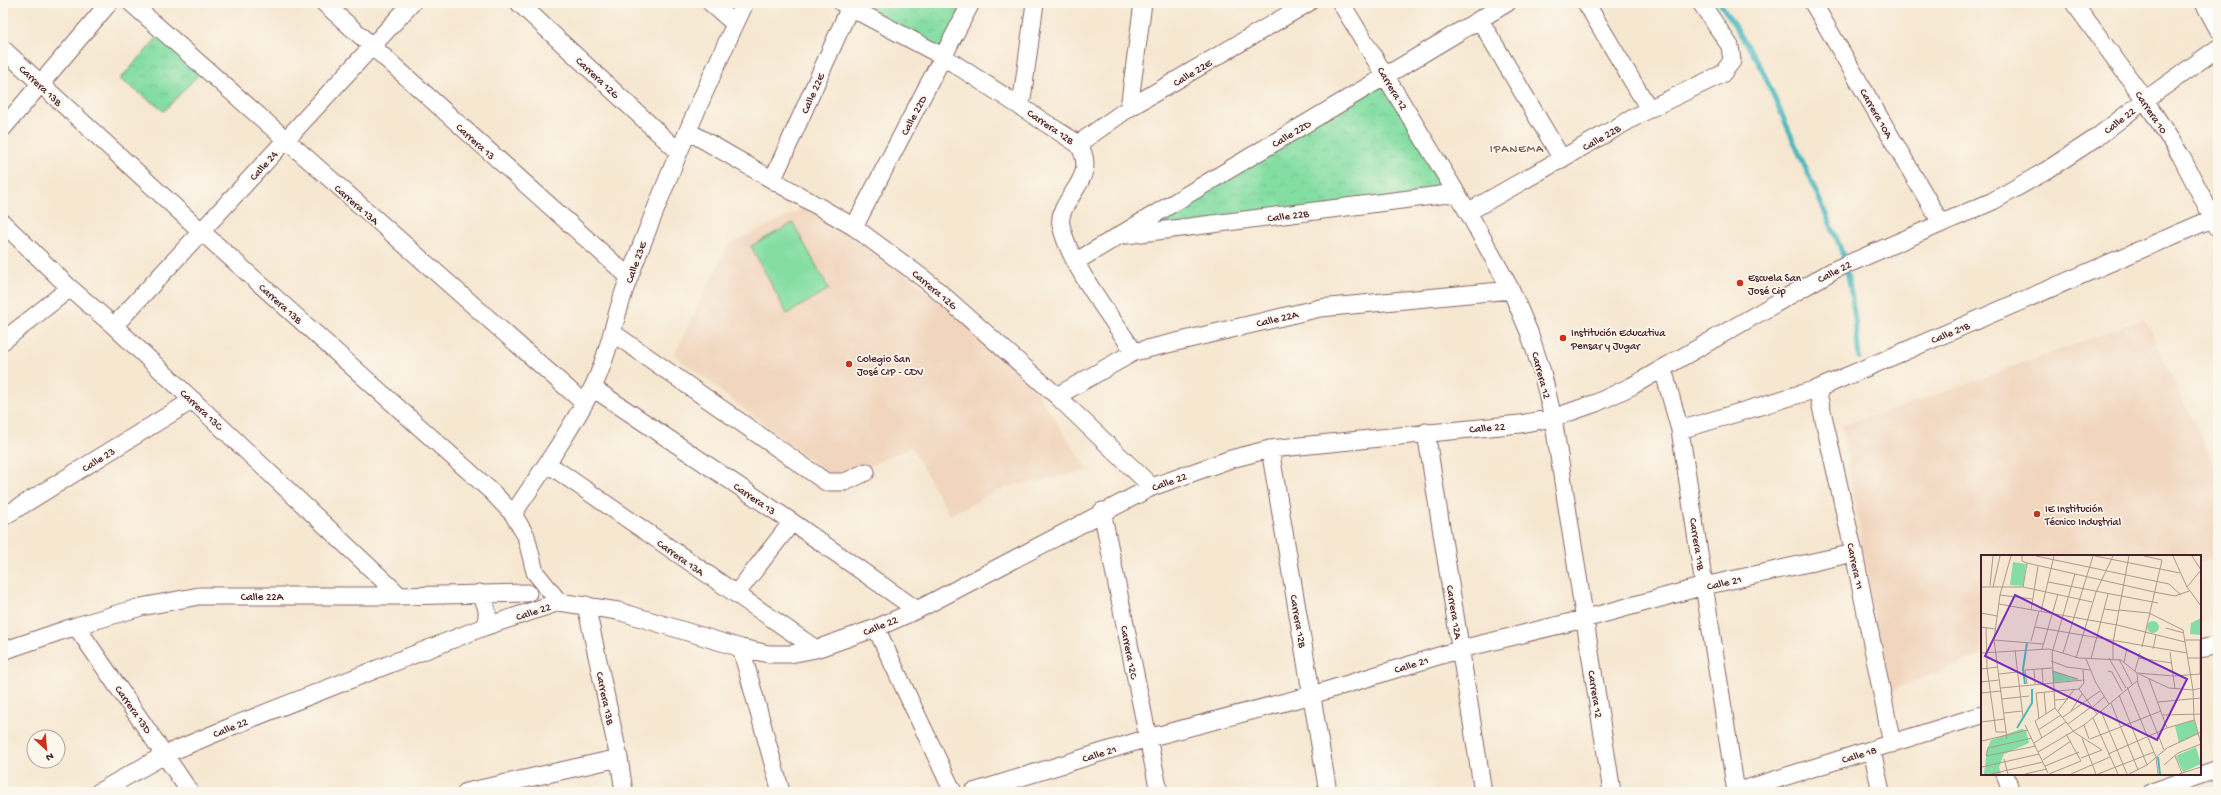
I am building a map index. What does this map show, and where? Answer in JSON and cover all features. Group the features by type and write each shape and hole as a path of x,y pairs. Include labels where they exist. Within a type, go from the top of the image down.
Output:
{"street":[{"path":"3,128 109,3"},
{"name":"Carrera 13A","path":"131,3 584,403"},
{"name":"Carrera 13","path":"324,3 629,278"},
{"name":"Calle 24","path":"114,326 412,3"},
{"name":"Carrera 12G","path":"519,3 678,151"},
{"path":"711,3 735,24"},
{"name":"Calle 23E","path":"513,514 548,464 592,388 613,333 629,278 678,151 745,3"},
{"name":"Calle 22D","path":"854,227 971,3"},
{"path":"1021,106 1034,3"},
{"path":"1129,108 1143,3"},
{"name":"Calle 22E","path":"1078,144 1129,108 1308,3"},
{"name":"Carrera 12","path":"1341,3 1468,212 1512,290 1532,339 1553,418 1612,792"},
{"name":"Calle 22D","path":"1075,262 1507,3"},
{"path":"1586,3 1650,109"},
{"name":"Calle 22B","path":"1468,212 1650,109 1722,74 1732,61 1730,46 1701,3"},
{"name":"Carrera 10A","path":"1814,3 1941,223"},
{"name":"Carrera 10","path":"2074,3 2144,100 2180,156 2216,223"},
{"path":"2204,3 2218,29"},
{"name":"Carrera 12B","path":"854,6 944,57 1078,144 1084,153 1084,172 1064,209 1061,224 1075,262 1134,352"},
{"name":"Calle 22E","path":"773,178 854,6"},
{"path":"1480,20 1562,159"},
{"name":"Calle 22","path":"99,792 166,754 484,627 559,602 618,611 741,648 769,654 790,654 816,649 876,628 917,610 1102,511 1152,487 1231,459 1270,449 1426,432 1520,424 1553,418 1596,403 1663,369 1834,270 1993,201 2044,172 2096,138 2144,100 2218,48"},
{"name":"Carrera 13B","path":"3,49 202,232 492,492 513,514 526,536 535,572 559,602"},
{"name":"Carrera 12G","path":"688,131 773,178 854,227 928,282 1057,396 1152,487"},
{"name":"Calle 22B","path":"1120,236 1456,193"},
{"name":"Carrera 13C","path":"3,223 70,288 114,326 400,596"},
{"name":"Calle 21B","path":"1680,430 1817,389 2216,223"},
{"path":"3,341 70,288"},
{"name":"Calle 22A","path":"1057,396 1134,352 1320,308 1512,290"},
{"path":"613,333 826,482 845,482 866,472"},
{"name":"Carrera 11B","path":"1663,369 1680,430 1736,792"},
{"name":"Carrera 13","path":"592,388 792,522 917,610"},
{"name":"Carrera 11","path":"1817,389 1854,553 1892,744"},
{"name":"Calle 23","path":"3,517 193,400"},
{"name":"Carrera 12A","path":"1426,432 1483,792"},
{"name":"Carrera 12B","path":"1270,449 1328,792"},
{"name":"Carrera 13A","path":"548,464 816,649"},
{"name":"Carrera 12C","path":"1102,511 1159,792"},
{"path":"736,594 792,522"},
{"name":"Calle 21","path":"973,792 1148,738 1312,694 1461,649 1584,619 1704,586 1854,553"},
{"path":"524,614 528,593 535,572"},
{"path":"479,593 485,601 488,611 488,620 484,627"},
{"name":"Calle 22A","path":"3,651 76,626 141,607 198,596 400,596 528,593"},
{"name":"Carrera 13B","path":"586,605 619,758 624,792"},
{"name":"Carrera 13D","path":"76,626 166,754 190,792"},
{"path":"876,628 953,792"},
{"path":"2201,649 2218,645"},
{"path":"741,648 781,792"},
{"name":"Calle 18","path":"1736,792 1981,715"},
{"path":"1872,750 1881,792"},
{"path":"466,792 619,758"},
{"path":"2201,775 2218,769"},
{"path":"2005,775 2011,792"},
{"path":"2152,792 2201,775"}],"shaded area":[{"name":"Colegio San José CIP - CDV","path":"808,206 875,249 1024,373 1089,471 1004,488 949,515 911,446 838,482 674,355 728,245"},
{"name":"IE Institución Técnico Industrial","path":"2144,319 2218,473 2218,555 2201,563 2201,555 1981,555 1981,655 1887,692 1842,425 1903,407"}],"green space":[{"path":"845,3 945,3 965,14 944,57"},
{"path":"160,35 199,74 164,111 120,79"},
{"path":"1386,76 1456,193 1120,236"},
{"path":"793,223 829,289 787,314 751,246"}],"waterway":[{"path":"1720,3 1760,65 1839,244 1850,286 1859,358"}],"place":[{"name":"Escuela San José Cip","path":"1740,283"},
{"name":"Institución Educativa Pensar y Jugar","path":"1563,338"},
{"name":"Colegio San José CIP - CDV","path":"849,364"},
{"name":"IE Institución Técnico Industrial","path":"2037,514"}],"district":[{"name":"IPANEMA","path":"1517,148"}]}
